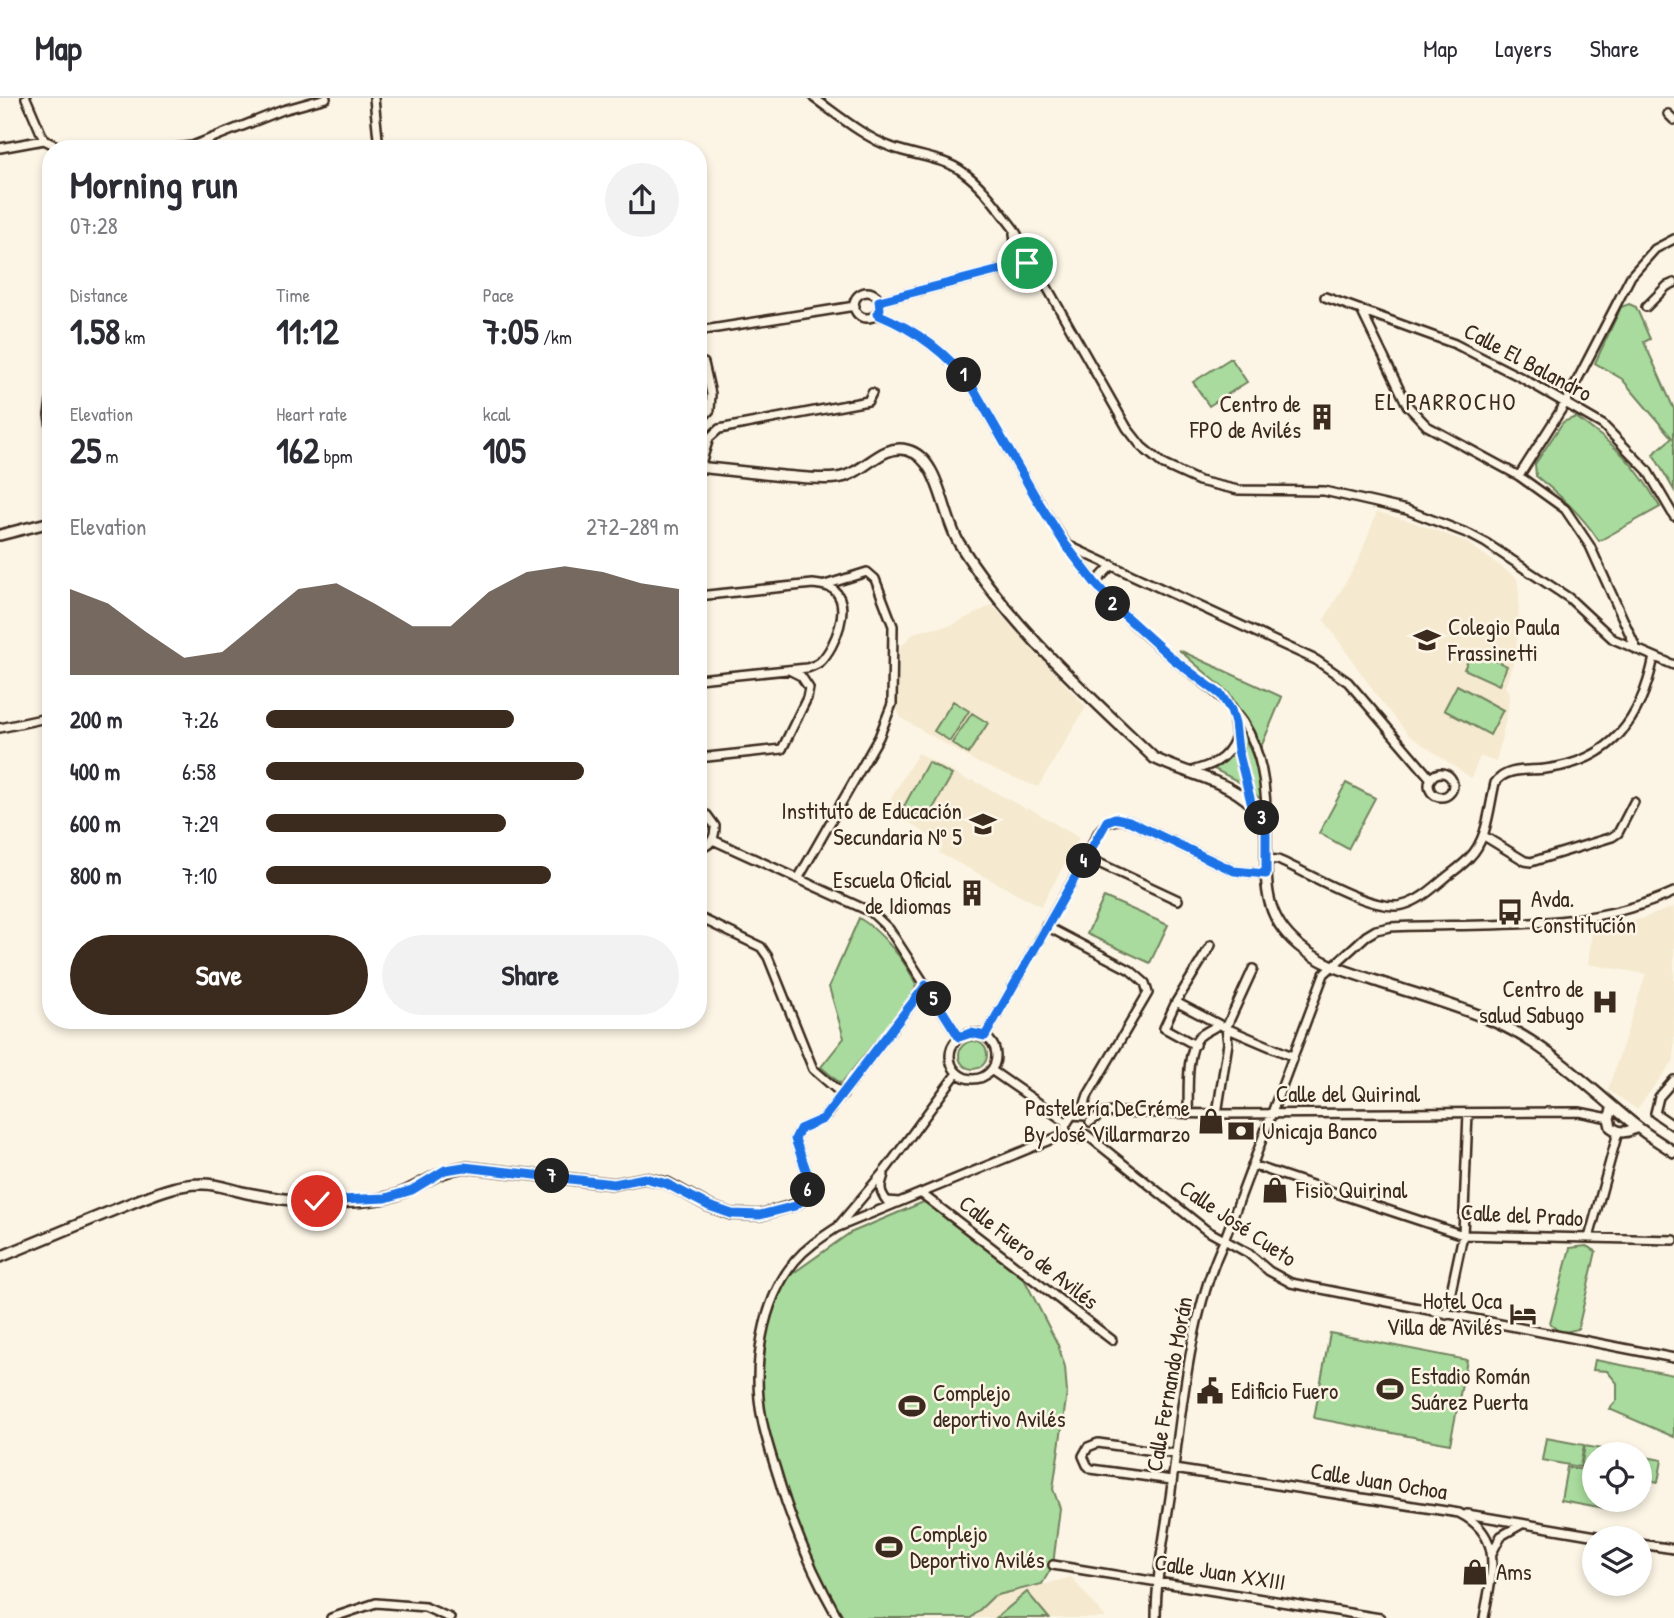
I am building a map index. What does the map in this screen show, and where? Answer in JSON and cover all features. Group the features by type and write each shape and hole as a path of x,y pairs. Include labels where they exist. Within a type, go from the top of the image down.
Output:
{"street":[{"path":"26,98 44,140"},
{"path":"374,98 378,140"},
{"path":"814,98 890,147 931,158 963,171 990,199 1014,229 1127,428 1142,447 1164,465 1199,481 1238,489 1324,491 1407,510 1444,524 1486,543 1569,598 1613,639 1671,663"},
{"path":"206,140 258,119 321,99"},
{"path":"1668,114 1674,120"},
{"path":"0,148 42,140"},
{"path":"1009,267 1016,252 1014,229"},
{"path":"1519,476 1566,402 1631,276 1655,249 1674,239"},
{"path":"879,301 1032,262"},
{"path":"1646,307 1667,286 1674,283"},
{"path":"862,294 873,294 879,301 880,309 870,317 861,316 855,306 856,300 862,294"},
{"name":"Calle El Balandro","path":"1325,297 1455,344 1566,402 1603,425 1647,470 1674,516"},
{"path":"707,330 855,306"},
{"path":"1361,310 1407,405 1427,426 1519,476 1565,509 1590,546 1637,650"},
{"path":"877,314 922,337 960,369 1065,544 1095,583 1122,613 1173,659 1221,695 1243,723 1258,759 1267,798 1267,896 1276,920 1298,945 1332,966 1494,1021 1526,1038 1566,1066 1637,1127 1674,1152"},
{"path":"707,378 710,410 707,414"},
{"path":"707,444 719,429 868,401 872,393"},
{"path":"707,468 836,478 852,475 882,453 893,449 916,453 930,467 957,539 1023,631 1154,758 1212,779 1231,789 1260,814 1266,825"},
{"path":"0,535 42,525"},
{"path":"1065,544 1316,660 1348,682 1431,779"},
{"path":"1095,583 1112,565"},
{"path":"798,879 879,737 892,704 893,626 875,579 872,574 859,573 825,585"},
{"path":"707,595 825,585 835,590 842,615 828,652 819,663 807,668 707,678"},
{"path":"1613,639 1621,634 1625,624"},
{"path":"1266,859 1278,860 1362,899 1394,906 1404,905 1426,894 1470,858 1484,836 1495,783 1503,774 1548,769 1579,761 1611,745 1626,729 1642,699 1654,657"},
{"path":"707,757 782,749 807,698 809,688 801,676 788,670"},
{"path":"1231,710 1242,772 1252,806"},
{"path":"0,728 42,720"},
{"path":"1188,772 1219,762 1231,749 1236,736"},
{"path":"1484,836 1531,862 1612,837 1618,833 1634,802"},
{"path":"707,815 713,821 715,834 707,844"},
{"path":"985,1036 1107,821 1115,818 1129,821 1234,871 1266,874"},
{"path":"713,840 872,912 889,929 959,1037"},
{"path":"1086,858 1178,900"},
{"name":"Calle Fernando Morán","path":"1156,1618 1158,1582 1175,1454 1199,1307 1324,974 1376,930 1390,927 1537,922 1591,916 1659,899 1674,892"},
{"path":"707,921 761,947 768,957 813,1069 843,1095"},
{"path":"1046,926 1130,970 1145,983 1148,993 1088,1095 1081,1115"},
{"path":"1195,1045 1164,1028 1176,1002 1210,945"},
{"path":"1188,1114 1191,1057 1195,1045 1200,1036 1222,1027 1253,969"},
{"path":"0,1257 139,1200 198,1184 218,1184 244,1193 272,1197 353,1201 386,1198 412,1190 445,1170 464,1167 614,1184 645,1178 667,1184 709,1206 732,1214 760,1215 795,1206 805,1198 811,1184 795,1139 800,1129 823,1119 926,985"},
{"path":"1176,1002 1222,1027 1292,1056"},
{"path":"1217,1114 1228,1043 1222,1027"},
{"path":"971,1033 985,1036 996,1052 991,1070 978,1079 968,1079 957,1073 950,1060 950,1051 959,1037 971,1033"},
{"path":"991,1070 1066,1122"},
{"path":"836,1228 887,1168 957,1073"},
{"path":"1674,1080 1659,1097 1655,1113 1674,1126"},
{"path":"1613,1107 1609,1118 1611,1127 1618,1132 1629,1132 1637,1127"},
{"name":"Calle del Quirinal","path":"1090,1122 1101,1114 1113,1112 1579,1112 1609,1118"},
{"path":"1446,1315 1463,1235 1468,1112"},
{"path":"1072,1115 1081,1115 1090,1122 1090,1127 1087,1135 1075,1139 1067,1133 1066,1122 1072,1115"},
{"path":"1589,1238 1618,1132"},
{"name":"Calle Fuero de Avilés","path":"838,1618 822,1591 799,1540 762,1420 758,1360 762,1332 782,1281 793,1263 813,1243 836,1228 1067,1133"},
{"name":"Calle José Cueto","path":"1087,1135 1206,1230 1248,1253 1269,1271 1291,1283 1674,1358"},
{"name":"Calle del Prado","path":"1252,1164 1463,1235 1674,1240"},
{"path":"887,1168 880,1186 881,1194 887,1201 899,1202"},
{"name":"Calle Fuero de Avilés","path":"922,1194 1112,1340"},
{"path":"1172,1480 1096,1470 1087,1465 1083,1456 1088,1447 1098,1443 1175,1454"},
{"name":"Calle Juan Ochoa","path":"1174,1469 1459,1513 1479,1525 1488,1539 1492,1553"},
{"path":"1459,1513 1582,1534"},
{"path":"1484,1618 1492,1553 1501,1536 1522,1524"},
{"path":"1652,1546 1674,1549"},
{"name":"Calle Juan XXIII","path":"1053,1565 1380,1618"},
{"path":"331,1618 376,1602 425,1607 450,1618"}],"shaded area":[{"name":"Colegio Paula Frassinetti","path":"1377,512 1466,542 1517,578 1518,633 1515,657 1505,687 1509,692 1508,709 1496,762 1480,756 1471,778 1409,735 1380,700 1324,620 1359,559"},
{"path":"992,605 1086,707 1038,787 978,763 901,718 897,709 900,647 915,632 952,625"},
{"name":"Instituto de Educación Secundaria Nº 5","path":"918,753 969,781 973,780 1026,809 1029,808 1079,838 1041,906 939,853 943,845 886,807"},
{"path":"1674,907 1674,1060 1637,1109 1608,1090 1646,974 1588,964 1592,931 1644,918"},
{"path":"1071,1577 1106,1618 971,1618 994,1596"}],"green space":[{"path":"1629,304 1636,307 1650,339 1644,342 1674,409 1674,490 1653,454 1672,438 1622,379 1595,363 1621,307"},
{"path":"1231,358 1247,382 1209,406 1193,382"},
{"path":"1576,417 1624,456 1660,507 1599,541 1570,506 1536,476 1535,464 1563,422"},
{"path":"1179,650 1282,697 1261,747 1230,694"},
{"path":"1473,650 1507,666 1499,685 1464,669"},
{"path":"1457,685 1503,710 1490,735 1444,710"},
{"path":"953,701 969,711 950,741 934,731"},
{"path":"972,713 988,723 968,754 952,743"},
{"path":"1237,720 1255,761 1264,802 1251,791 1243,766"},
{"path":"1234,748 1241,783 1212,768 1221,763"},
{"path":"928,762 952,775 926,821 903,808"},
{"path":"1346,783 1375,798 1348,849 1319,833"},
{"path":"1104,897 1168,925 1150,963 1087,934"},
{"path":"859,918 876,930 892,947 916,985 913,995 841,1084 821,1067 844,1038 829,987"},
{"path":"973,1041 983,1045 987,1055 983,1065 973,1069 963,1065 959,1055 963,1045"},
{"name":"Complejo deportivo Avilés","path":"926,1201 1001,1260 1018,1267 1058,1345 1065,1367 1067,1393 1053,1489 1060,1508 1053,1565 1042,1584 994,1596 971,1618 838,1618 783,1495 759,1393 762,1332 782,1281 850,1233"},
{"path":"1586,1246 1596,1251 1578,1329 1561,1333 1550,1324 1570,1248"},
{"name":"Estadio Román Suárez Puerta","path":"1330,1333 1467,1360 1450,1444 1314,1418"},
{"path":"1595,1360 1674,1375 1674,1437 1609,1409 1617,1400 1617,1383 1607,1371 1593,1370"},
{"path":"1546,1438 1582,1445 1580,1467 1542,1460"},
{"path":"1652,1458 1662,1460 1658,1482 1652,1481"},
{"path":"1567,1467 1582,1470 1582,1504 1561,1500"},
{"path":"1027,1592 1049,1618 996,1618"}],"place":[{"name":"Centro de FPO de Avilés","path":"1322,417"},
{"name":"Colegio Paula Frassinetti","path":"1427,640"},
{"name":"Instituto de Educación Secundaria Nº 5","path":"983,824"},
{"name":"Escuela Oficial de Idiomas","path":"972,893"},
{"name":"Avda. Constitución","path":"1510,912"},
{"name":"Centro de salud Sabugo","path":"1605,1002"},
{"name":"Pastelería DeCréme By José Villarmarzo","path":"1211,1121"},
{"name":"Unicaja Banco","path":"1241,1131"},
{"name":"Fisio Quirinal","path":"1275,1190"},
{"name":"Hotel Oca Villa de Avilés","path":"1523,1314"},
{"name":"Estadio Román Suárez Puerta","path":"1390,1389"},
{"name":"Edificio Fuero","path":"1210,1391"},
{"name":"Complejo deportivo Avilés","path":"912,1406"},
{"name":"Complejo Deportivo Avilés","path":"889,1547"},
{"name":"Ams","path":"1475,1572"}],"district":[{"name":"EL PARROCHO","path":"1446,402"}],"route":[{"path":"317,1201 386,1198 412,1190 445,1170 464,1167 614,1184 645,1178 667,1184 709,1206 732,1214 760,1215 795,1206 805,1198 811,1184 795,1139 800,1129 823,1119 926,985 959,1037 971,1033 985,1036 1107,821 1115,818 1129,821 1234,871 1266,874 1266,825 1252,806 1242,772 1235,723 1231,710 1221,695 1173,659 1122,613 1095,583 1065,544 960,369 922,337 877,314 880,309 879,301 1027,263"}]}
